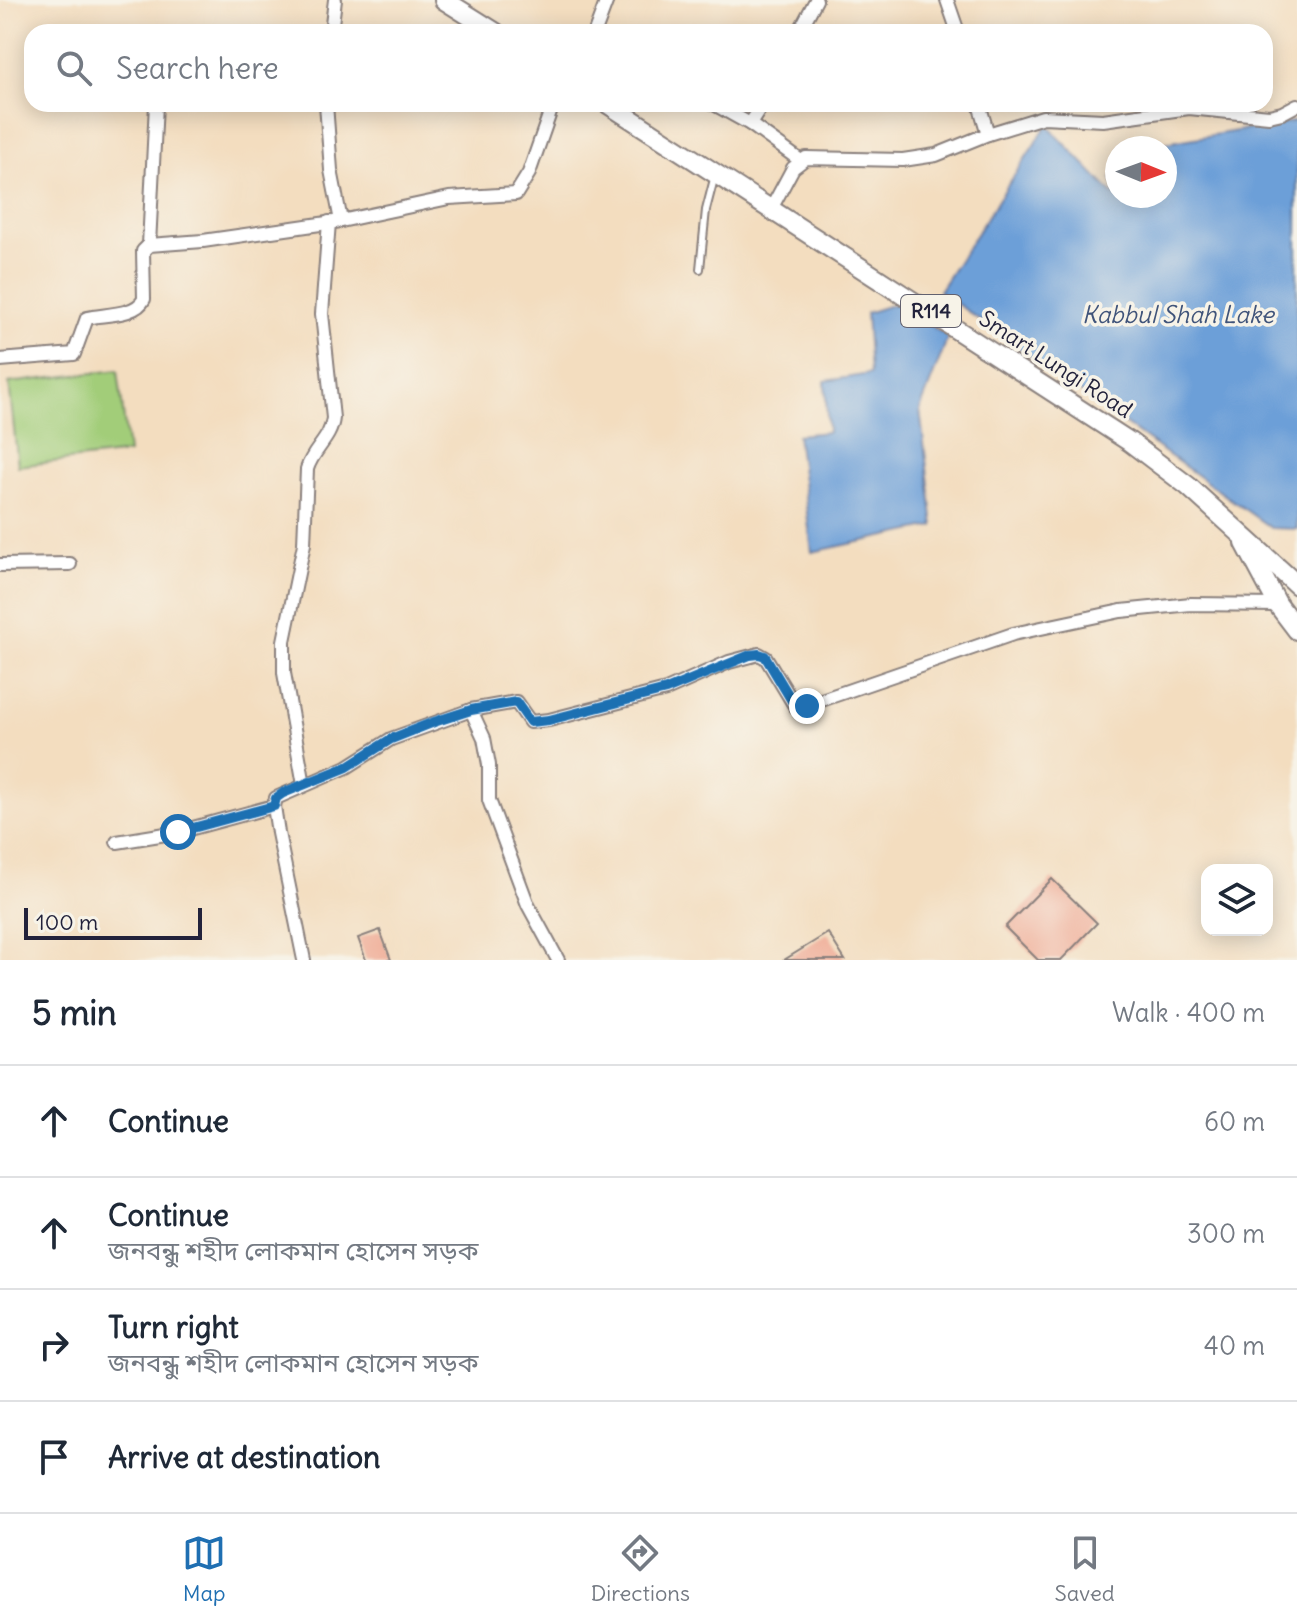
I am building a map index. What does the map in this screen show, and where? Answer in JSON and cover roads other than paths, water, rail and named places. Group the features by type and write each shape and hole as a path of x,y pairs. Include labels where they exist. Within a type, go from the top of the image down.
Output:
{"main road":[{"path":"444,0 482,24"},
{"name":"Smart Lungi Road","path":"620,112 1130,442 1188,486 1297,585"},
{"name":"R114","path":"1241,535 1278,605 1297,630"}],"street":[{"path":"332,24 335,0"},
{"path":"599,24 607,0"},
{"path":"803,24 816,0"},
{"path":"947,0 955,24"},
{"path":"1229,112 1269,116 1297,105"},
{"path":"149,245 156,112"},
{"path":"304,785 284,673 284,641 302,564 307,469 311,457 326,439 332,425 322,314 335,222 327,112"},
{"path":"0,360 74,354 87,318 133,310 141,305 144,299 143,251 149,245 203,241 335,222 449,198 516,194 529,173 551,112"},
{"path":"547,125 556,112"},
{"path":"728,112 801,161"},
{"path":"750,124 758,112"},
{"path":"981,112 988,134"},
{"path":"771,209 788,177 801,161 812,158 903,160 936,155 1043,117 1103,120 1160,112"},
{"path":"0,565 70,564"},
{"path":"304,960 274,806 276,798 347,767 391,739 471,710 516,702 530,722 549,720 666,690 729,662 759,654 765,656 795,706 801,707 1013,634 1121,611 1191,604 1278,605"},
{"path":"471,710 484,738 489,765 489,800 528,905 558,960"},
{"path":"117,842 178,832 274,806"}],"lane":[{"path":"700,269 706,210 715,175"}],"water":[{"name":"Kabbul Shah Lake","path":"1297,121 1297,529 1271,528 939,291 1047,125 1105,185 1105,208 1177,208 1177,141"},
{"path":"897,303 948,337 920,410 934,526 812,552 797,435 828,432 825,381 870,374 866,313"}]}
